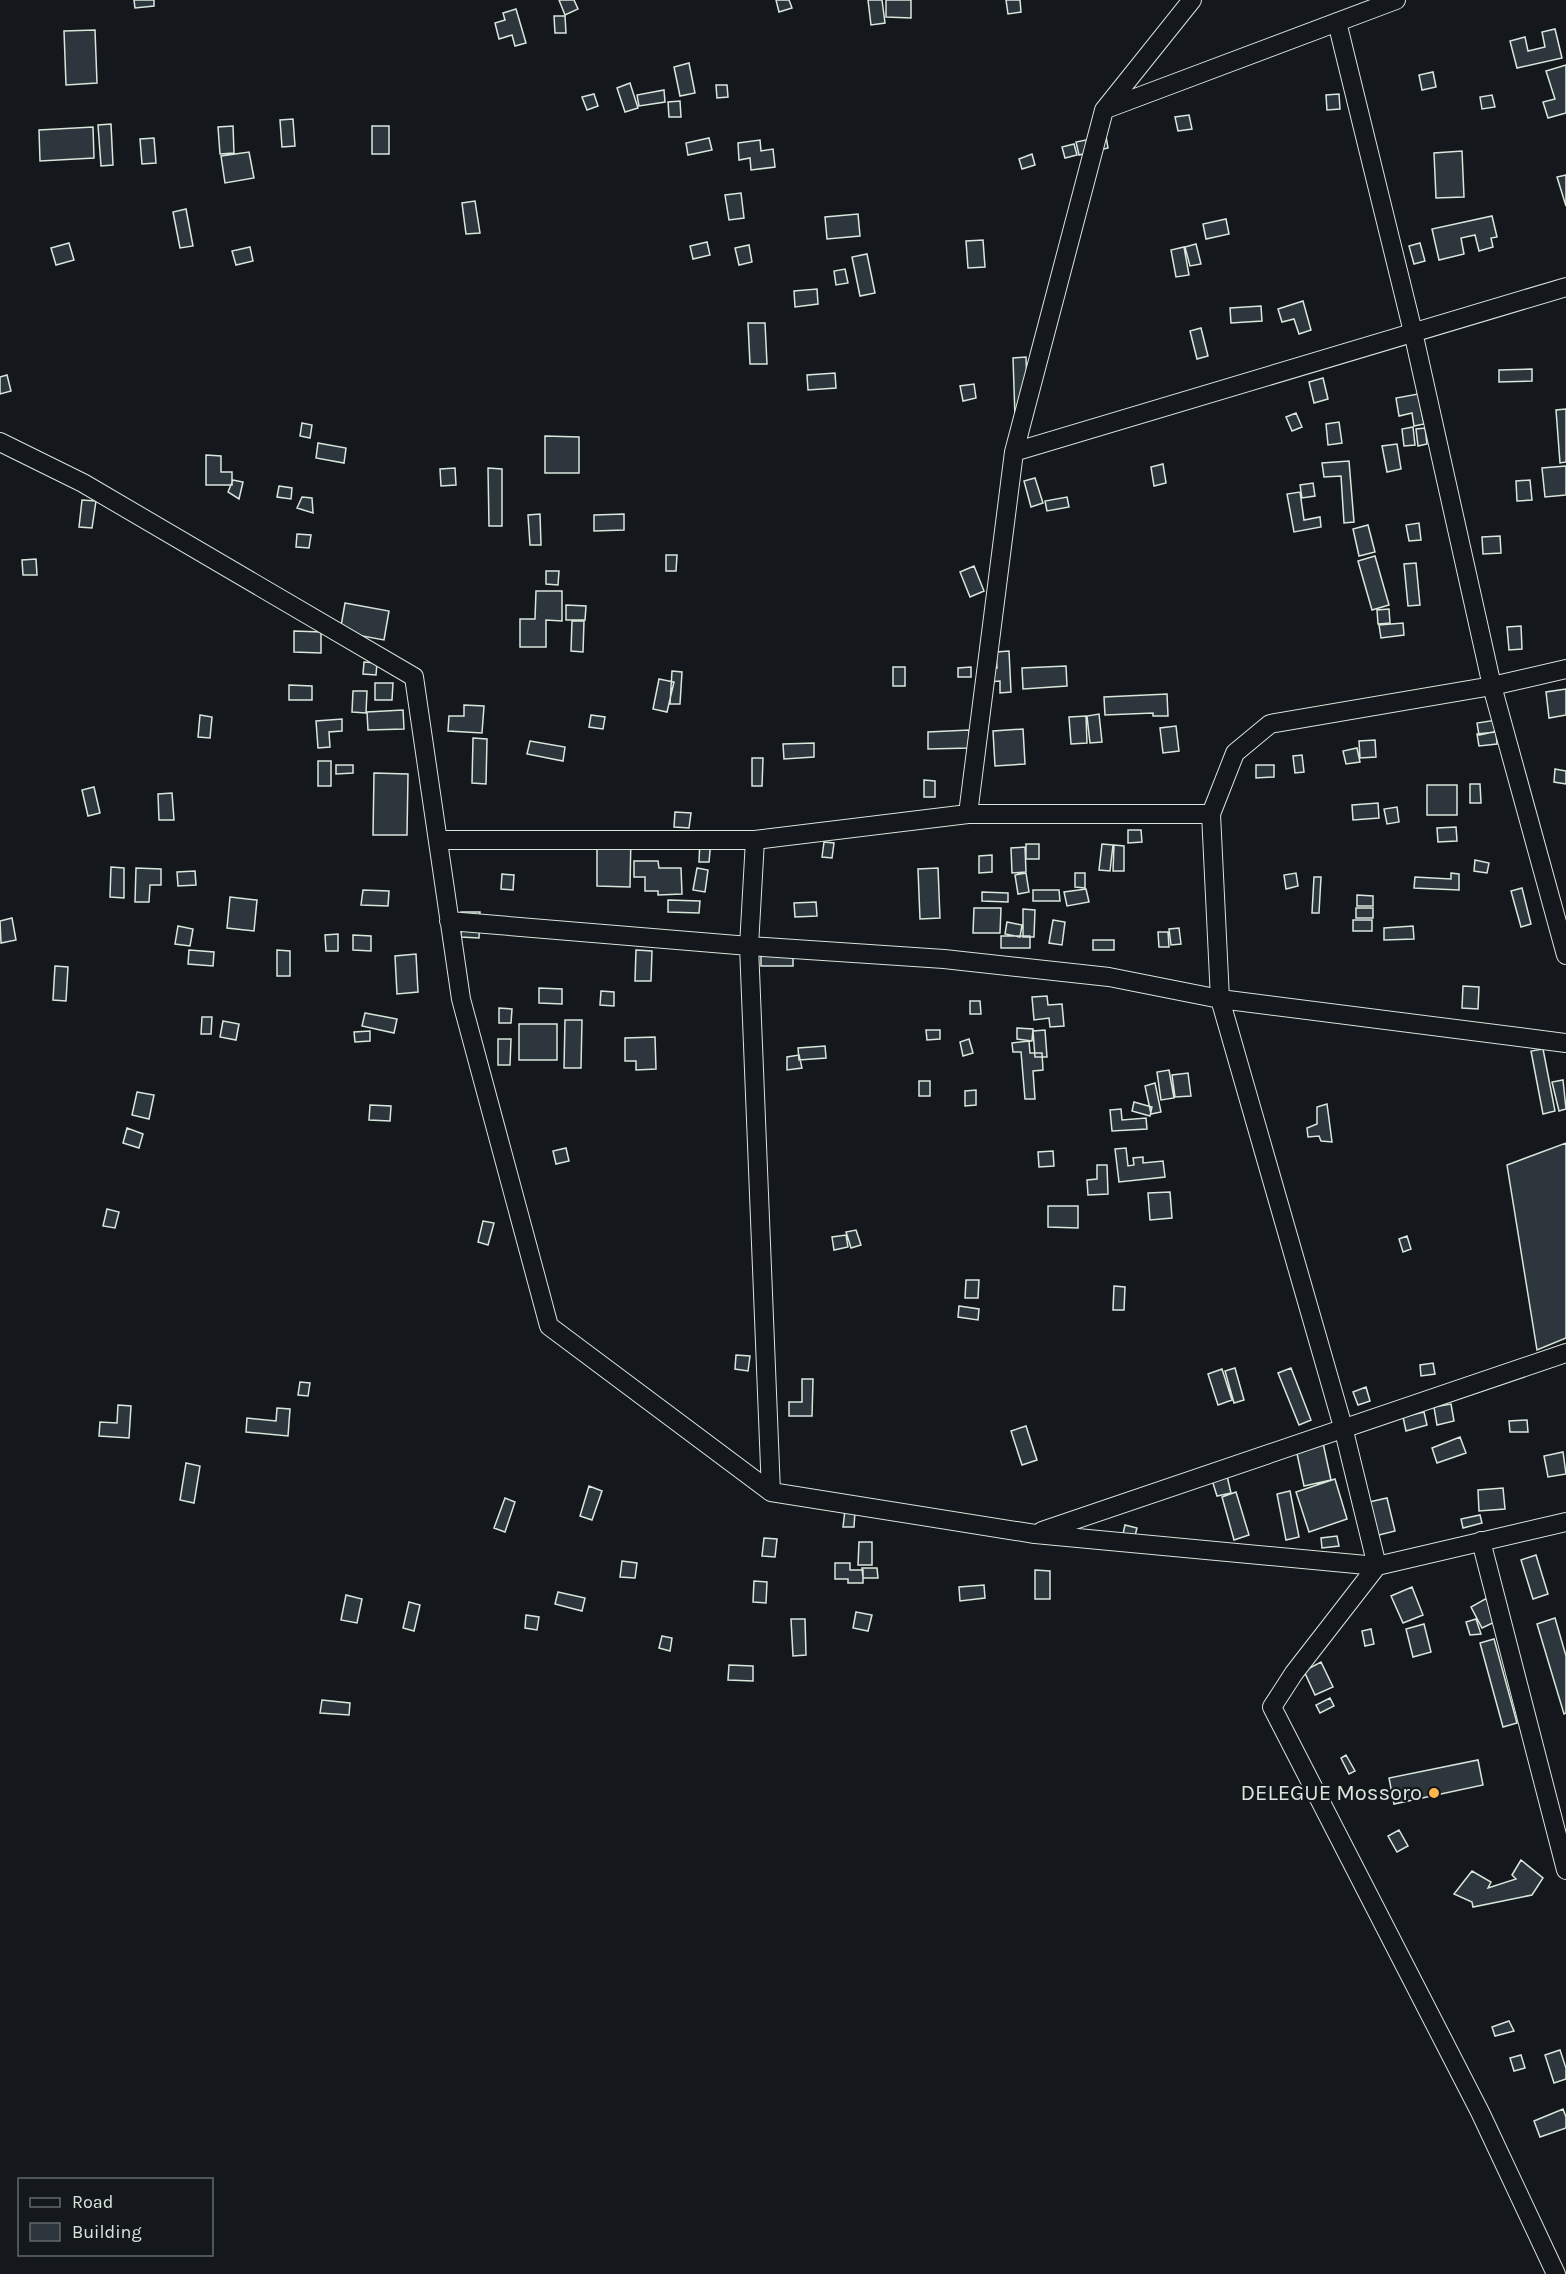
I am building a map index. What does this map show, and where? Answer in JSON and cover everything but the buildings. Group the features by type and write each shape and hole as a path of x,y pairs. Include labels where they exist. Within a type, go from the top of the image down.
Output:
{"street":[{"path":"968,814 1014,452 1104,110 1192,0"},
{"path":"1104,110 1396,0"},
{"path":"1337,22 1413,332 1492,686 1566,955"},
{"path":"1014,452 1566,287"},
{"path":"0,442 82,483 414,677 461,999 549,1326 771,1492 1035,1534 1377,1566 1566,1521"},
{"path":"1377,1566 1343,1427 1220,999 1211,814 1235,753 1270,724 1492,686 1566,669"},
{"path":"438,840 755,840 968,814 1211,814"},
{"path":"755,840 749,946 771,1492"},
{"path":"450,921 749,946 944,959 1097,976 1220,999 1566,1043"},
{"path":"1035,1534 1343,1427 1566,1353"},
{"path":"1481,1541 1560,1823 1566,1870"},
{"path":"1377,1566 1294,1672 1272,1707 1480,2112 1556,2274"}],"place":[{"name":"DELEGUE Mossoro","path":"1434,1793"}]}
